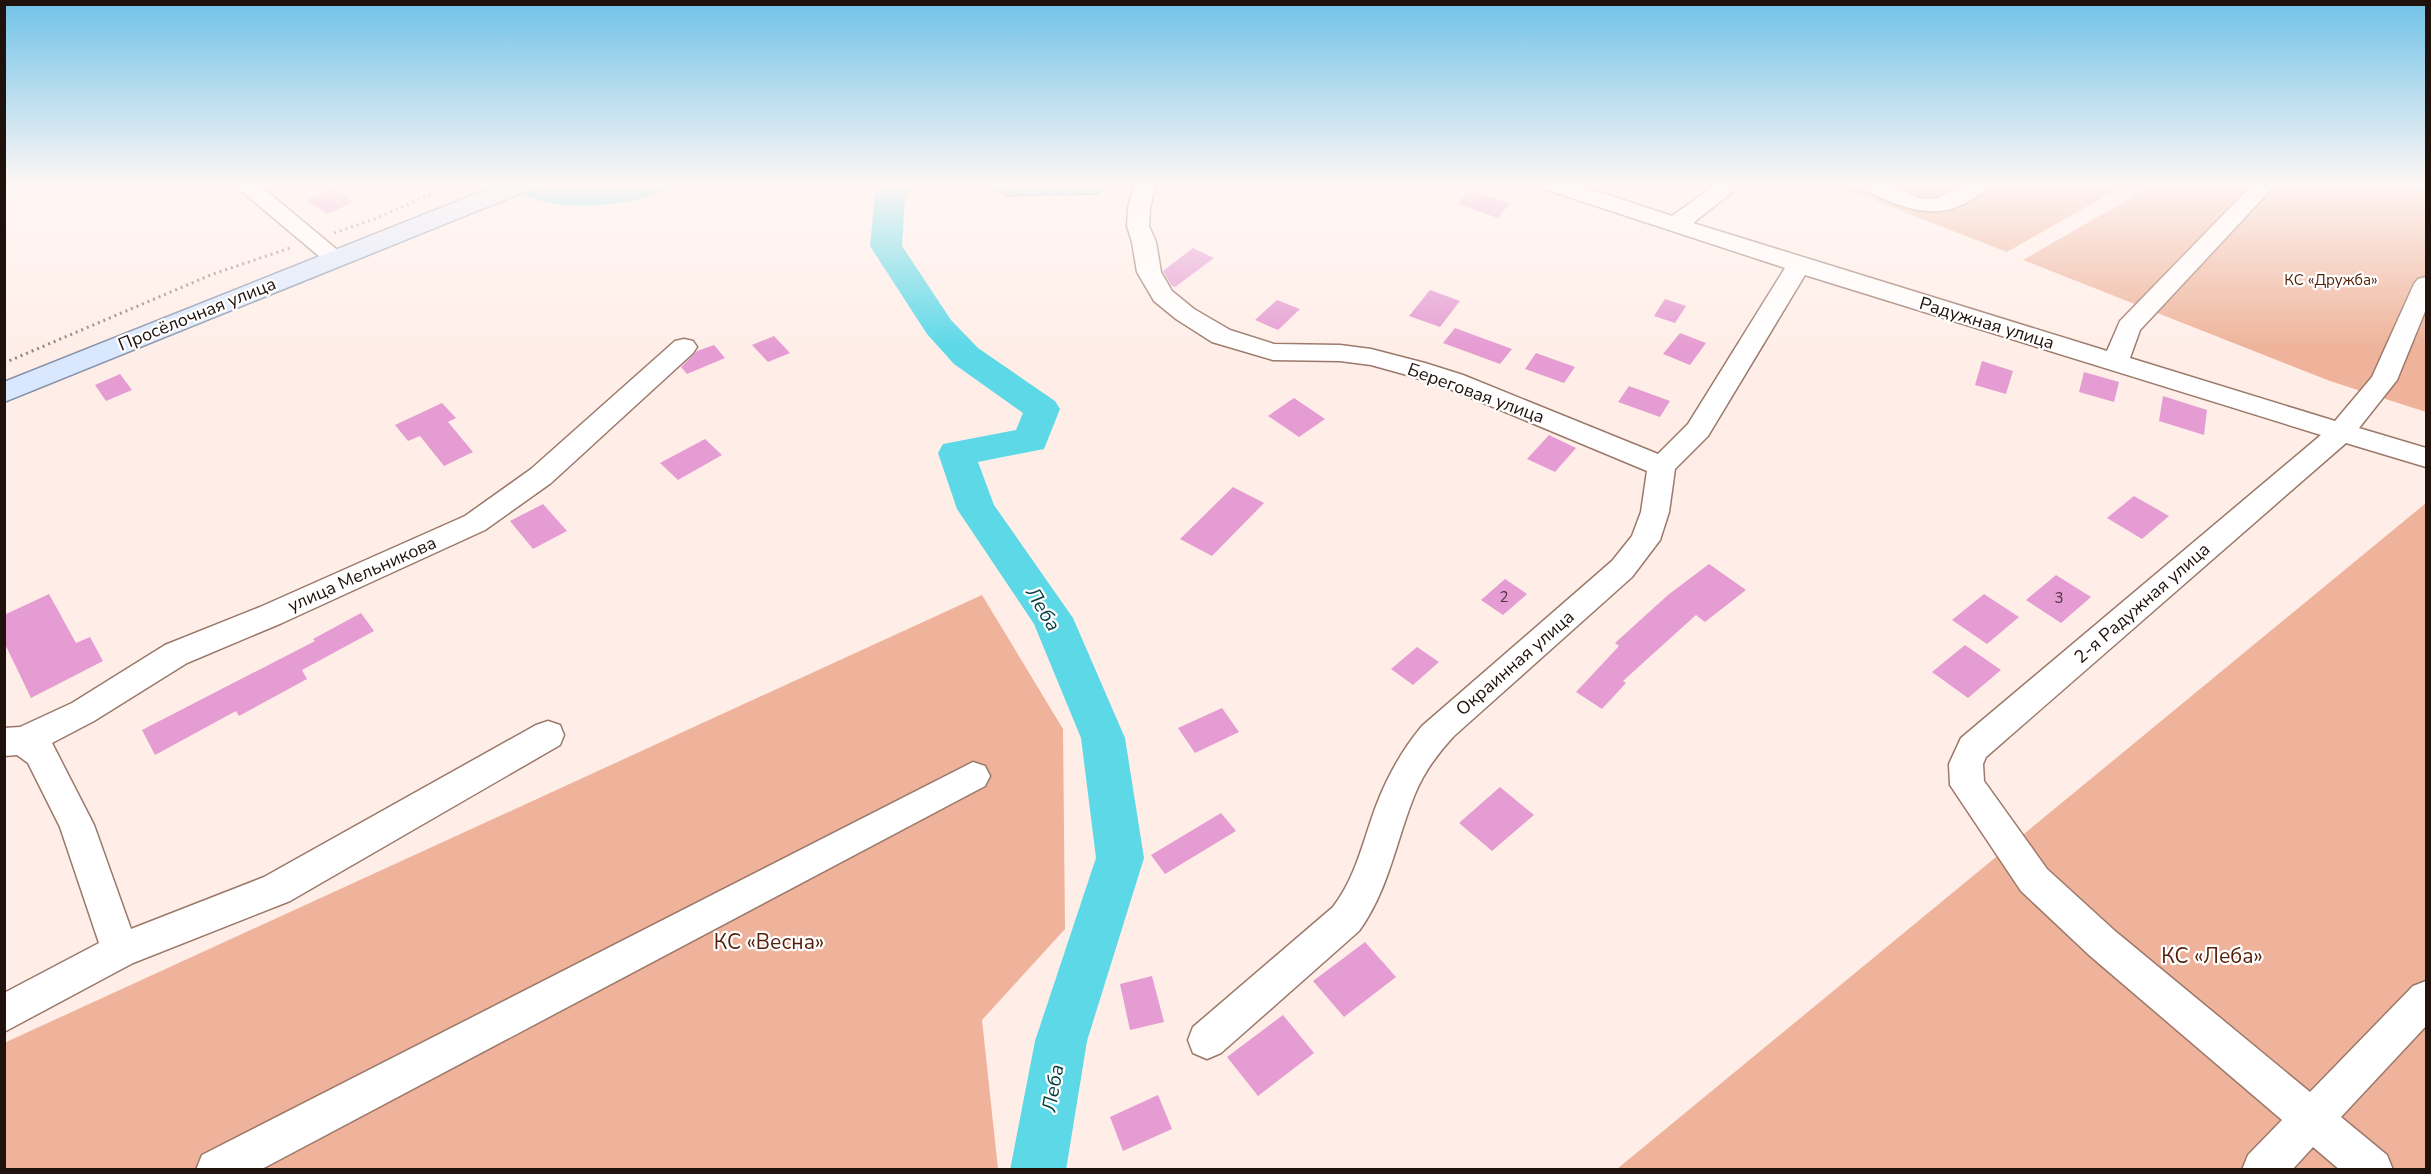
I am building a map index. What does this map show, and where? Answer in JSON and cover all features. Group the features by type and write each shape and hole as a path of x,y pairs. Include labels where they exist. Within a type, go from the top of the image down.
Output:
{"main road":[{"name":"Просёлочная улица","path":"4,393 386,238"}],"street":[{"path":"310,238 335,258"},
{"name":"Береговая улица","path":"1141,238 1149,272 1163,296 1185,314 1221,336 1273,352 1340,352 1371,357 1416,369 1454,381 1662,466"},
{"name":"Радужная улица","path":"1717,238 2340,433 2427,458"},
{"path":"2115,363 2129,327 2214,238"},
{"path":"1662,466 1698,430 1799,265"},
{"name":"2-я Радужная улица","path":"2312,1119 2102,943 2034,880 1967,785 1966,764 1973,748 2340,433 2385,380 2416,329 2427,284"},
{"name":"улица Мельникова","path":"14,742 83,712 176,654 271,615 476,523 541,476 684,347"},
{"name":"Окраинная улица","path":"1207,1040 1346,919 1358,905 1366,890 1389,816 1422,748 1442,726 1623,569 1645,540 1655,512 1662,466"},
{"path":"4,1014 120,951 277,889 548,735"},
{"path":"14,742 40,753 77,825 120,951"},
{"path":"217,1170 973,776"},
{"path":"2263,1170 2427,999"},
{"path":"2312,1119 2372,1170"}],"path":[{"path":"4,363 213,274 320,238"}],"green space":[{"path":"1971,238 2032,238 2007,252"},
{"name":"КС «Дружба»","path":"2062,238 2426,238 2426,412 2330,381 2023,260"},
{"name":"КС «Леба»","path":"2426,503 2426,1169 1617,1169"},
{"name":"КС «Весна»","path":"982,595 1063,729 1065,929 982,1020 998,1169 5,1169 4,1043"}],"building":[{"path":"1193,248 1214,258 1175,287 1171,285 1163,271"},
{"path":"1430,290 1460,301 1440,327 1409,316"},
{"path":"1665,299 1686,306 1675,323 1654,316"},
{"path":"1277,300 1300,309 1278,330 1255,320"},
{"path":"1455,328 1512,349 1500,364 1443,343"},
{"path":"1680,333 1706,343 1690,365 1663,354"},
{"path":"774,336 790,353 768,362 752,345"},
{"path":"714,345 725,358 687,374 681,367 697,351"},
{"path":"1536,353 1575,367 1564,383 1525,369"},
{"path":"1982,361 2013,371 2006,394 1975,385"},
{"path":"2084,372 2119,382 2114,402 2079,392"},
{"path":"120,374 132,390 106,401 95,385"},
{"path":"1629,386 1670,401 1660,417 1618,402"},
{"path":"2163,396 2207,410 2204,435 2159,421"},
{"path":"1294,398 1325,419 1299,437 1268,416"},
{"path":"442,403 456,418 448,422 473,452 444,466 420,436 408,441 395,425"},
{"path":"1549,435 1576,448 1555,472 1527,459"},
{"path":"705,439 722,455 678,480 660,463"},
{"path":"1233,487 1264,503 1212,556 1180,539"},
{"path":"2134,496 2169,516 2142,539 2107,518"},
{"path":"543,504 567,531 533,549 510,521"},
{"path":"1709,564 1746,590 1705,622 1696,615 1623,681 1626,683 1602,709 1576,692 1619,646 1615,643 1668,595"},
{"path":"2056,575 2091,597 2061,623 2026,600"},
{"path":"1505,579 1527,594 1503,615 1481,600"},
{"path":"49,594 76,643 90,637 103,661 31,698 4,642 4,615"},
{"path":"1984,594 2019,617 1987,644 1952,620"},
{"path":"361,613 374,631 302,670 307,679 239,716 236,711 155,755 142,730 315,641 313,639"},
{"path":"1965,645 2001,670 1968,698 1932,672"},
{"path":"1417,647 1439,662 1413,685 1391,669"},
{"path":"1222,708 1239,732 1195,753 1178,728"},
{"path":"1500,787 1534,815 1492,851 1459,823"},
{"path":"1221,813 1236,831 1165,874 1151,855"},
{"path":"1365,942 1396,977 1344,1017 1313,981"},
{"path":"1152,976 1164,1022 1130,1030 1120,984"},
{"path":"1283,1015 1314,1053 1258,1096 1227,1057"},
{"path":"1158,1095 1172,1129 1123,1151 1110,1117"}],"waterway":[{"name":"Леба","path":"887,238 886,246 939,327 966,356 1042,409 1031,440 956,453 976,509 1052,618 1103,738 1120,858 1061,1041 1038,1170"}]}
